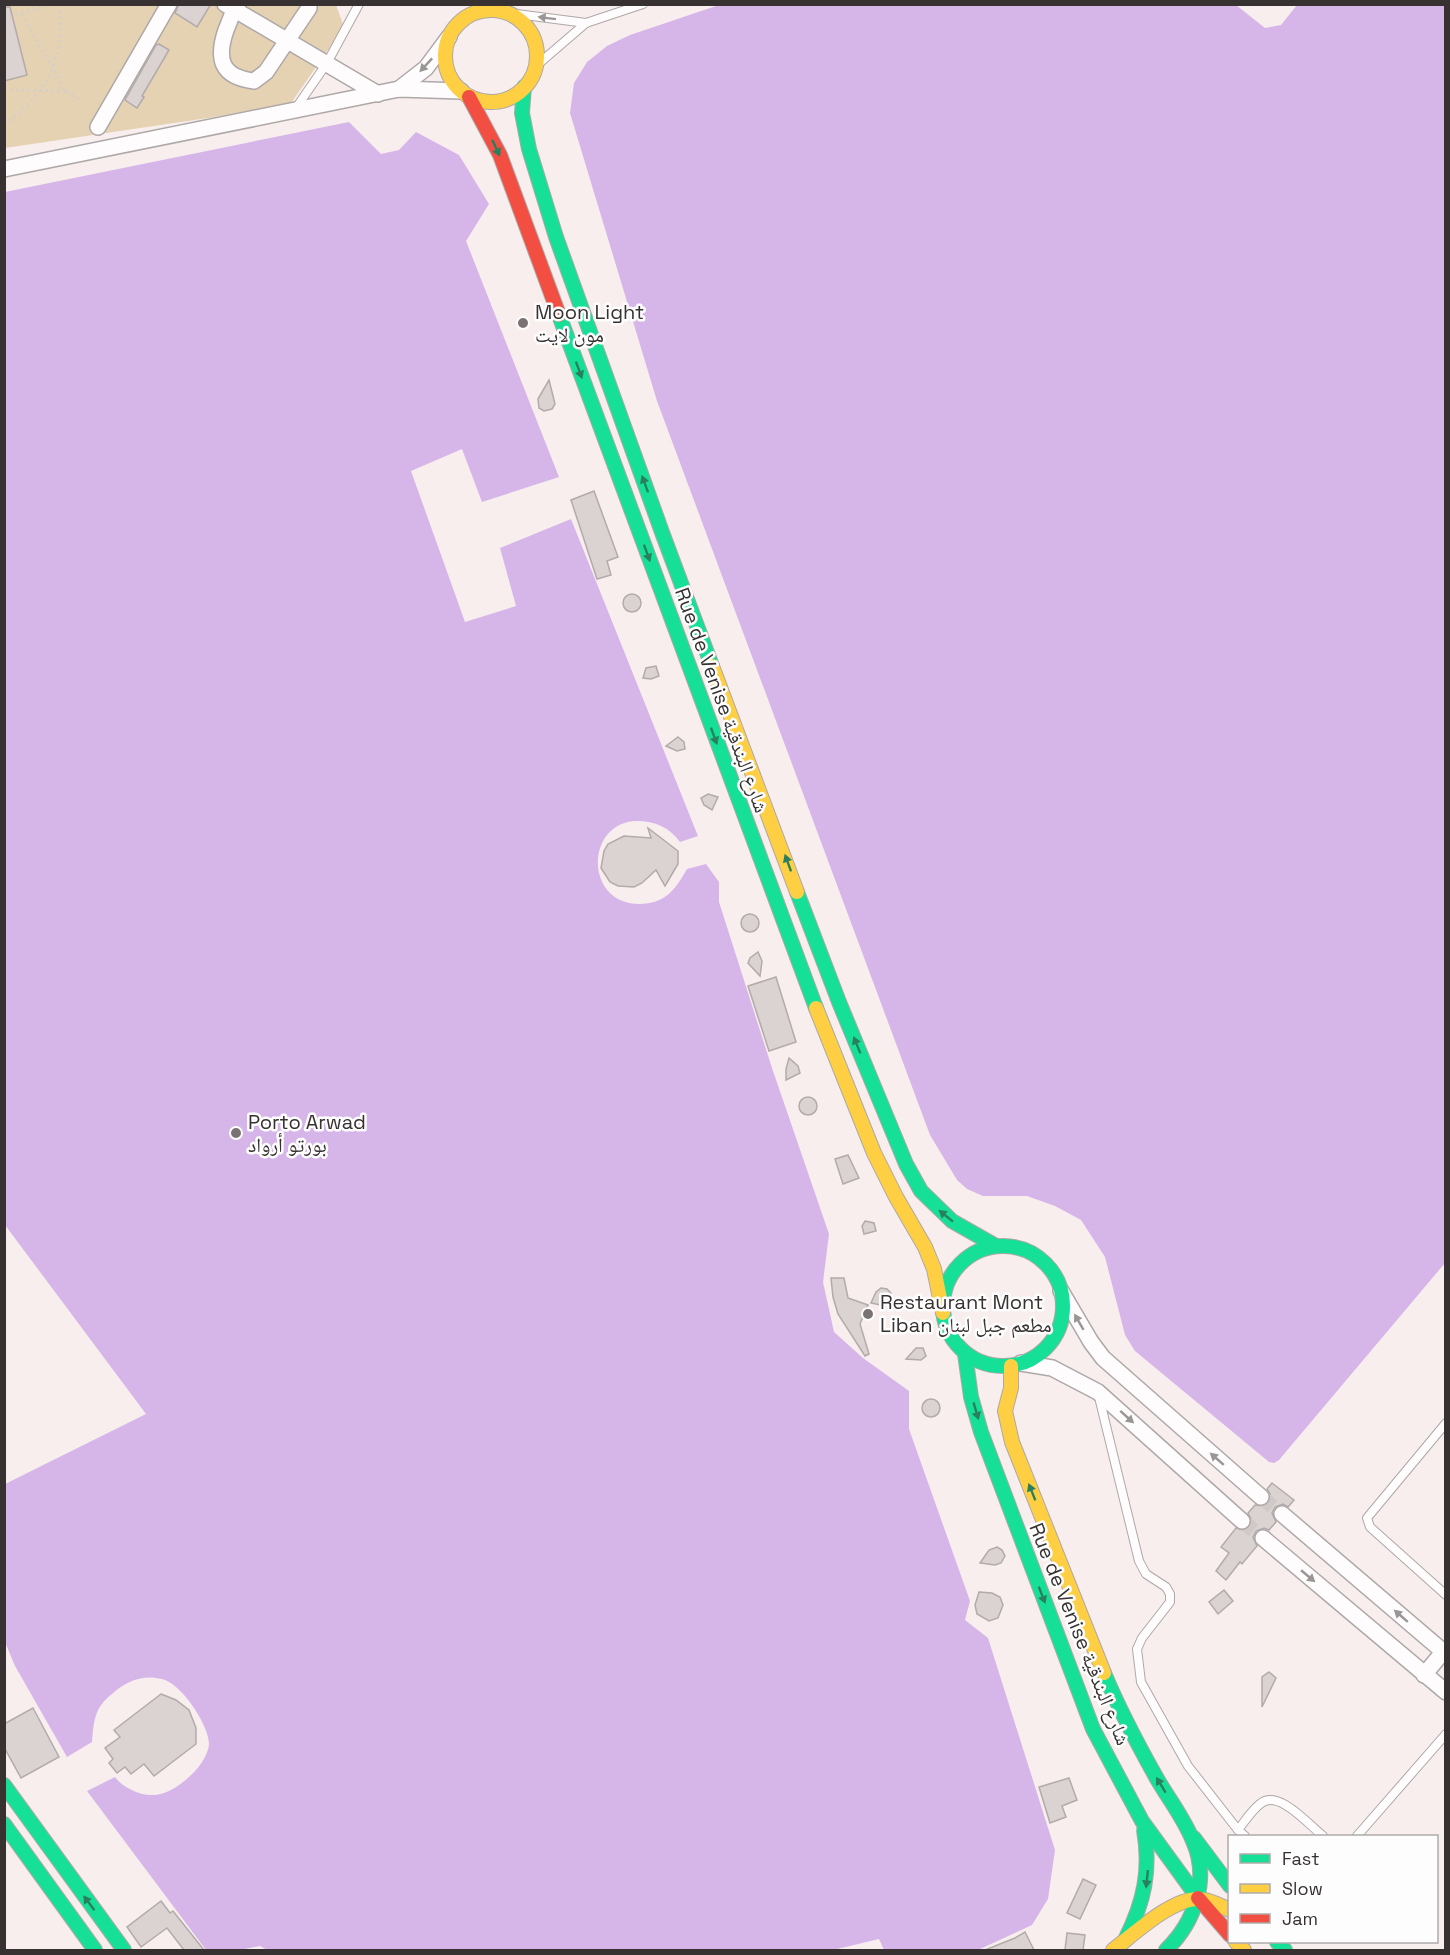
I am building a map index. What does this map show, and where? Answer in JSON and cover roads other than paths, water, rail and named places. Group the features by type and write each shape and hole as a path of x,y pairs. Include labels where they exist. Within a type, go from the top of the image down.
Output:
{"main road":[{"path":"450,35 464,18 483,11 504,10 520,20 529,29 535,41 536,66 531,78 525,87 513,97 498,101 483,101 465,94 452,80 446,66 445,52 450,35 452,14"},
{"name":"Rue de Venise شارع البندقية","path":"525,87 522,113 529,149 556,237 663,535 844,1013 906,1164 921,1191 952,1221 996,1246"},
{"name":"Rue de Venise شارع البندقية","path":"465,94 489,132 507,174 802,975 874,1153 925,1247 934,1269 943,1313"},
{"path":"996,1246 1015,1247 1031,1253 1044,1262 1054,1275 1061,1291 1063,1306 1061,1321 1055,1335 1035,1357 1016,1365 994,1366 979,1362 965,1354 954,1342 946,1328 943,1313 944,1294 950,1277 962,1262 978,1251 996,1246"},
{"name":"Rue de Venise شارع البندقية","path":"965,1354 971,1397 981,1432 1093,1729 1142,1821 1198,1898 1228,1933"},
{"name":"Rue de Venise شارع البندقية","path":"1016,1365 1005,1411 1012,1442 1119,1710 1191,1835 1228,1883"},
{"path":"4,1785 124,1950"},
{"path":"1118,1946 1139,1915 1148,1884 1149,1852 1142,1821"},
{"path":"4,1824 96,1950"},
{"path":"1166,1950 1185,1930 1198,1898 1200,1875 1198,1853 1191,1835"},
{"path":"1118,1946 1174,1906 1198,1898 1228,1910"}],"street":[{"path":"98,127 169,4"},
{"path":"309,4 309,8 287,42 266,72 254,81 242,79 224,68 220,57 221,44 232,6 287,42 378,94"},
{"path":"399,89 426,68 450,35"},
{"path":"4,169 399,89 465,94"},
{"path":"1061,1291 1103,1358 1261,1497"},
{"path":"1016,1365 1052,1368 1098,1392 1242,1521"},
{"path":"1282,1514 1444,1653 1424,1675"},
{"path":"1263,1538 1446,1692"}],"lane":[{"path":"295,110 327,63 359,4"},
{"path":"536,66 586,23 642,4"},
{"path":"504,10 586,23"},
{"path":"1098,1392 1139,1561 1146,1574 1166,1587 1170,1594 1170,1602 1142,1638 1137,1649 1141,1682 1188,1767 1244,1835"},
{"path":"1446,1424 1367,1518 1370,1527 1446,1595"},
{"path":"1358,1835 1446,1734"},
{"path":"1238,1830 1261,1802 1273,1799 1283,1802 1322,1835"}],"tunnel":[{"path":"1261,1497 1282,1514"},
{"path":"1242,1521 1263,1538"}],"place":[{"name":"Moon Light مون لايت","path":"523,323"},
{"name":"Porto Arwad بورتو أرواد","path":"236,1133"},
{"name":"Restaurant Mont Liban مطعم جبل لبنان","path":"868,1314"}]}
